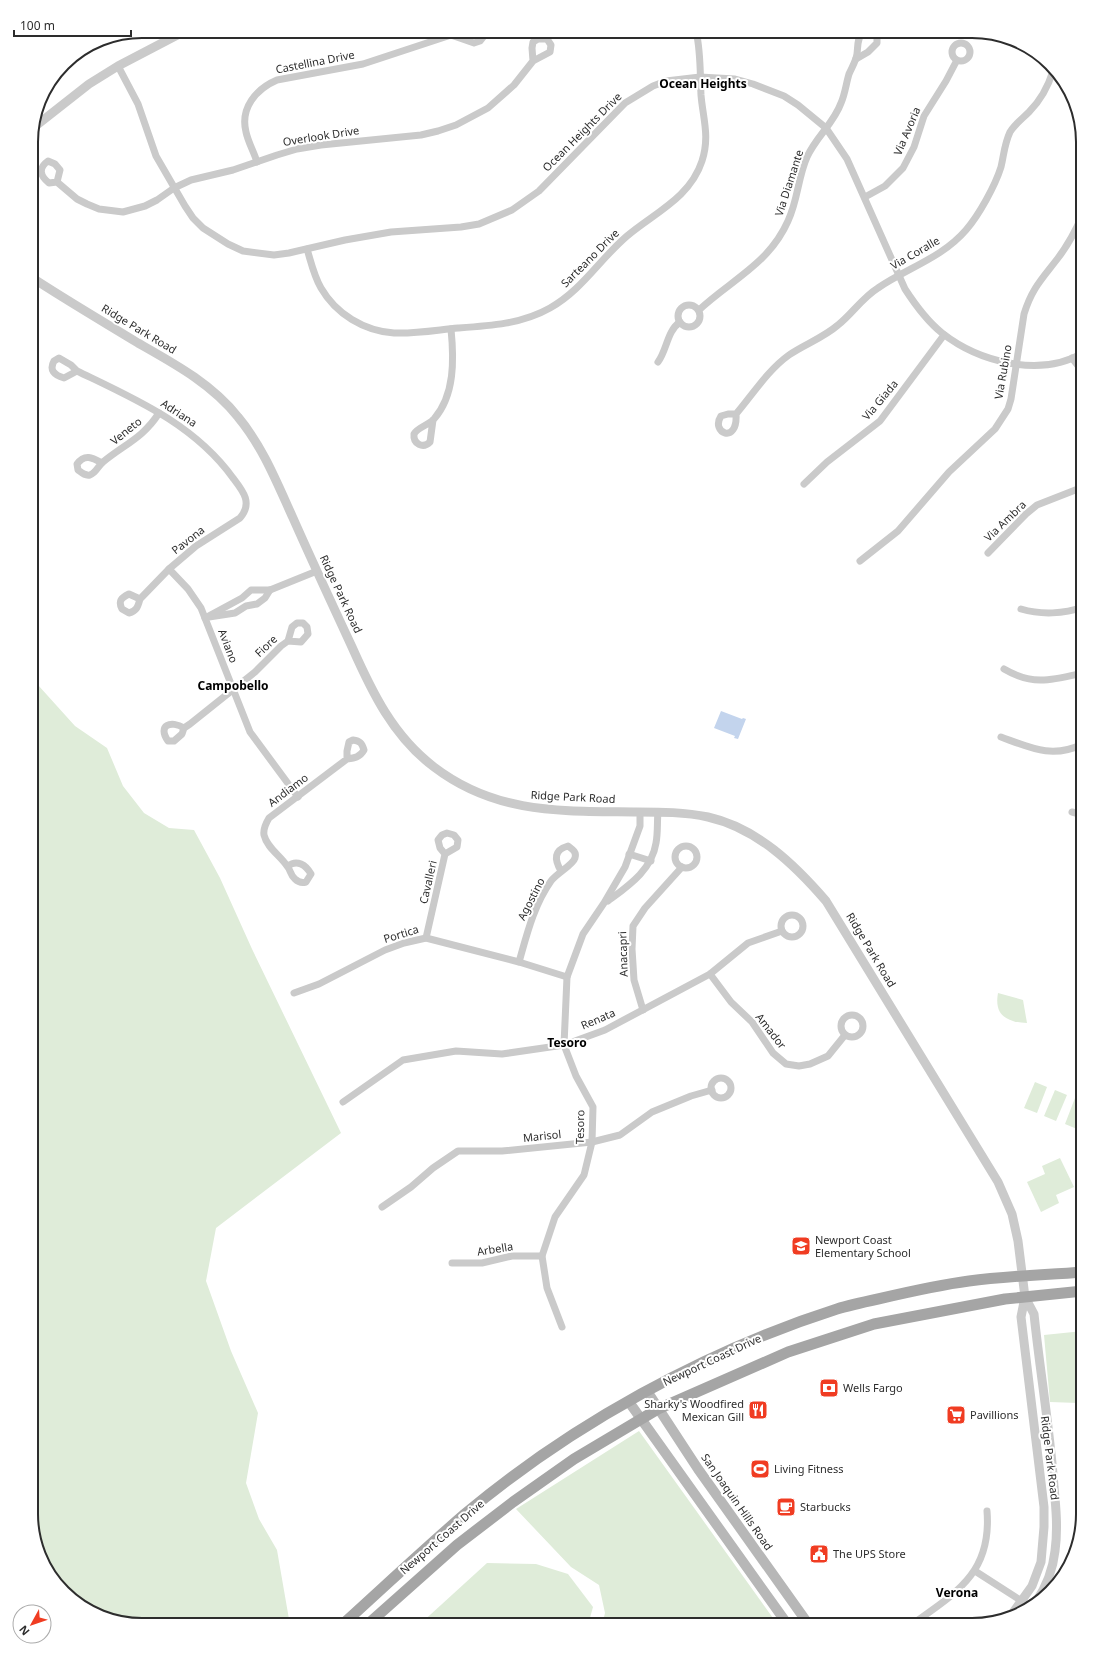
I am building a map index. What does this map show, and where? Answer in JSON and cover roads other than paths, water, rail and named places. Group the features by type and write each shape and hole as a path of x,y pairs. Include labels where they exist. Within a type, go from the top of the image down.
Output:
{"main road":[{"name":"Newport Coast Drive","path":"350,1618 465,1514 528,1466 582,1429 628,1402 719,1355 774,1332 838,1309 911,1291 969,1281 1076,1272"},
{"name":"Newport Coast Drive","path":"376,1618 457,1545 513,1502 574,1459 658,1409 788,1352 859,1329 947,1310 1025,1297 1076,1292"},
{"name":"San Joaquin Hills Road","path":"647,1391 698,1469 804,1618"},
{"path":"628,1402 783,1618"}],"street":[{"path":"40,122 85,87 118,66 172,38"},
{"name":"Castellina Drive","path":"257,162 246,133 245,114 253,97 268,84 277,80 364,64 439,38"},
{"name":"Castellina Drive","path":"464,38 474,43 480,41 482,38"},
{"name":"Sarteano Drive","path":"308,249 315,274 327,297 336,308 357,323 370,328 395,333 502,324 520,321 550,309 576,290 626,237 683,193 697,172 705,149 706,122 701,96 698,38"},
{"name":"Via Diamante","path":"699,310 756,266 779,238 795,205 807,157 838,112 842,103 849,74 856,59 859,38"},
{"path":"856,59 868,52 877,43 877,38"},
{"name":"Via Avoria","path":"864,197 885,186 903,168 914,147 924,116 957,60"},
{"name":"Overlook Drive","path":"57,182 87,204 112,211 123,212 145,206 174,188 198,178 234,170 297,149 321,145 421,135 456,125 474,117 502,97 534,61"},
{"name":"Ocean Heights Drive","path":"118,66 138,104 156,156 193,218 203,228 228,244 243,251 274,255 308,249 344,240 391,232 461,227 479,224 497,218 526,201 539,191 633,97 666,81 700,77 735,79 770,90 798,105 826,128 847,159 905,290 926,319 944,335 972,352 1017,364 1045,365 1076,357"},
{"name":"Via Coralle","path":"736,414 762,382 788,356 824,336 838,325 864,298 898,275 939,254 957,239 975,219 984,205 1001,167 1002,153 1011,131 1041,98 1049,84 1052,75"},
{"name":"Via Rubino","path":"860,561 898,531 949,472 995,428 1008,409 1017,364 1024,314 1028,300 1038,281 1068,244 1076,228"},
{"name":"Ridge Park Road","path":"38,281 188,372 216,393 245,426 264,454 371,689 394,727 409,744 434,767 474,791 496,800 541,810 658,812 709,818 740,829 766,845 788,861 804,876 826,901 998,1182 1012,1214 1023,1276 1025,1297 1021,1317 1044,1507 1041,1562 1032,1586 1017,1608"},
{"path":"692,305 699,310 700,318 696,326 687,327 680,322 678,314 683,307 692,305"},
{"path":"658,362 663,354 671,333 680,322"},
{"path":"433,420 446,397 450,382 453,351 451,329"},
{"name":"Via Giada","path":"804,484 827,462 880,421 944,335"},
{"path":"1072,358 1076,363"},
{"name":"Adriana","path":"77,371 160,413 190,433 214,455 237,483 246,499"},
{"name":"Veneto","path":"102,463 140,436 160,413"},
{"name":"Via Ambra","path":"988,553 1026,514 1037,505 1076,490"},
{"name":"Pavona","path":"140,599 169,569 196,546 240,518 247,507 246,499"},
{"name":"Aviano","path":"169,569 195,598 205,618 250,732 298,797"},
{"path":"205,618 242,598 251,590 270,590 317,571"},
{"path":"205,618 235,613 246,606 257,604 265,598 270,590"},
{"path":"242,598 246,606"},
{"path":"1021,609 1038,613 1048,613 1076,609"},
{"name":"Fiore","path":"184,728 255,672 288,641"},
{"path":"1004,669 1023,678 1039,681 1055,680 1076,675"},
{"path":"1001,738 1048,752 1067,751 1076,747"},
{"name":"Andiamo","path":"288,866 266,841 264,828 269,818 347,759"},
{"name":"Tesoro","path":"562,1328 547,1288 542,1256 555,1217 584,1175 592,1142 593,1106 576,1076 564,1045 567,977 584,934 625,868 640,826 640,812"},
{"name":"Tesoro","path":"604,903 633,881 651,861 656,843 656,823 658,812"},
{"path":"1072,812 1076,813"},
{"name":"Cavalleri","path":"426,938 445,854"},
{"path":"629,854 651,861"},
{"name":"Anacapri","path":"643,1010 634,980 632,948 633,926 645,908 682,867"},
{"name":"Agostino","path":"519,962 531,919 551,881 561,871"},
{"name":"Renata","path":"343,1102 403,1060 456,1051 502,1054 564,1045 605,1030 710,974 748,943 782,931"},
{"name":"Portica","path":"294,993 319,984 385,950 404,943 426,938 519,962 567,977"},
{"name":"Amador","path":"710,974 731,1002 752,1022 773,1054 786,1064 798,1066 810,1064 828,1056 845,1035"},
{"name":"Marisol","path":"382,1207 411,1187 433,1168 458,1150 502,1151 592,1142 620,1135 652,1112 691,1096 712,1090"},
{"name":"Arbella","path":"452,1262 482,1263 512,1256 542,1256"},
{"name":"Ridge Park Road","path":"1025,1297 1034,1314 1052,1461 1057,1523 1055,1551 1052,1566 1043,1590"},
{"path":"921,1618 949,1598 975,1571 986,1545 988,1529 987,1511"},
{"path":"975,1571 1025,1603"}],"water":[{"path":"721,711 742,719 746,719 738,739 734,738 735,736 714,728"}],"place":[{"name":"Newport Coast Elementary School","path":"801,1246"},
{"name":"Wells Fargo","path":"829,1388"},
{"name":"Sharky's Woodfired Mexican Gill","path":"758,1410"},
{"name":"Pavillions","path":"956,1415"},
{"name":"Living Fitness","path":"760,1469"},
{"name":"Starbucks","path":"786,1507"},
{"name":"The UPS Store","path":"819,1554"}],"district":[{"name":"Ocean Heights","path":"703,84"},
{"name":"Campobello","path":"233,686"},
{"name":"Tesoro","path":"567,1043"},
{"name":"Verona","path":"957,1593"}]}
